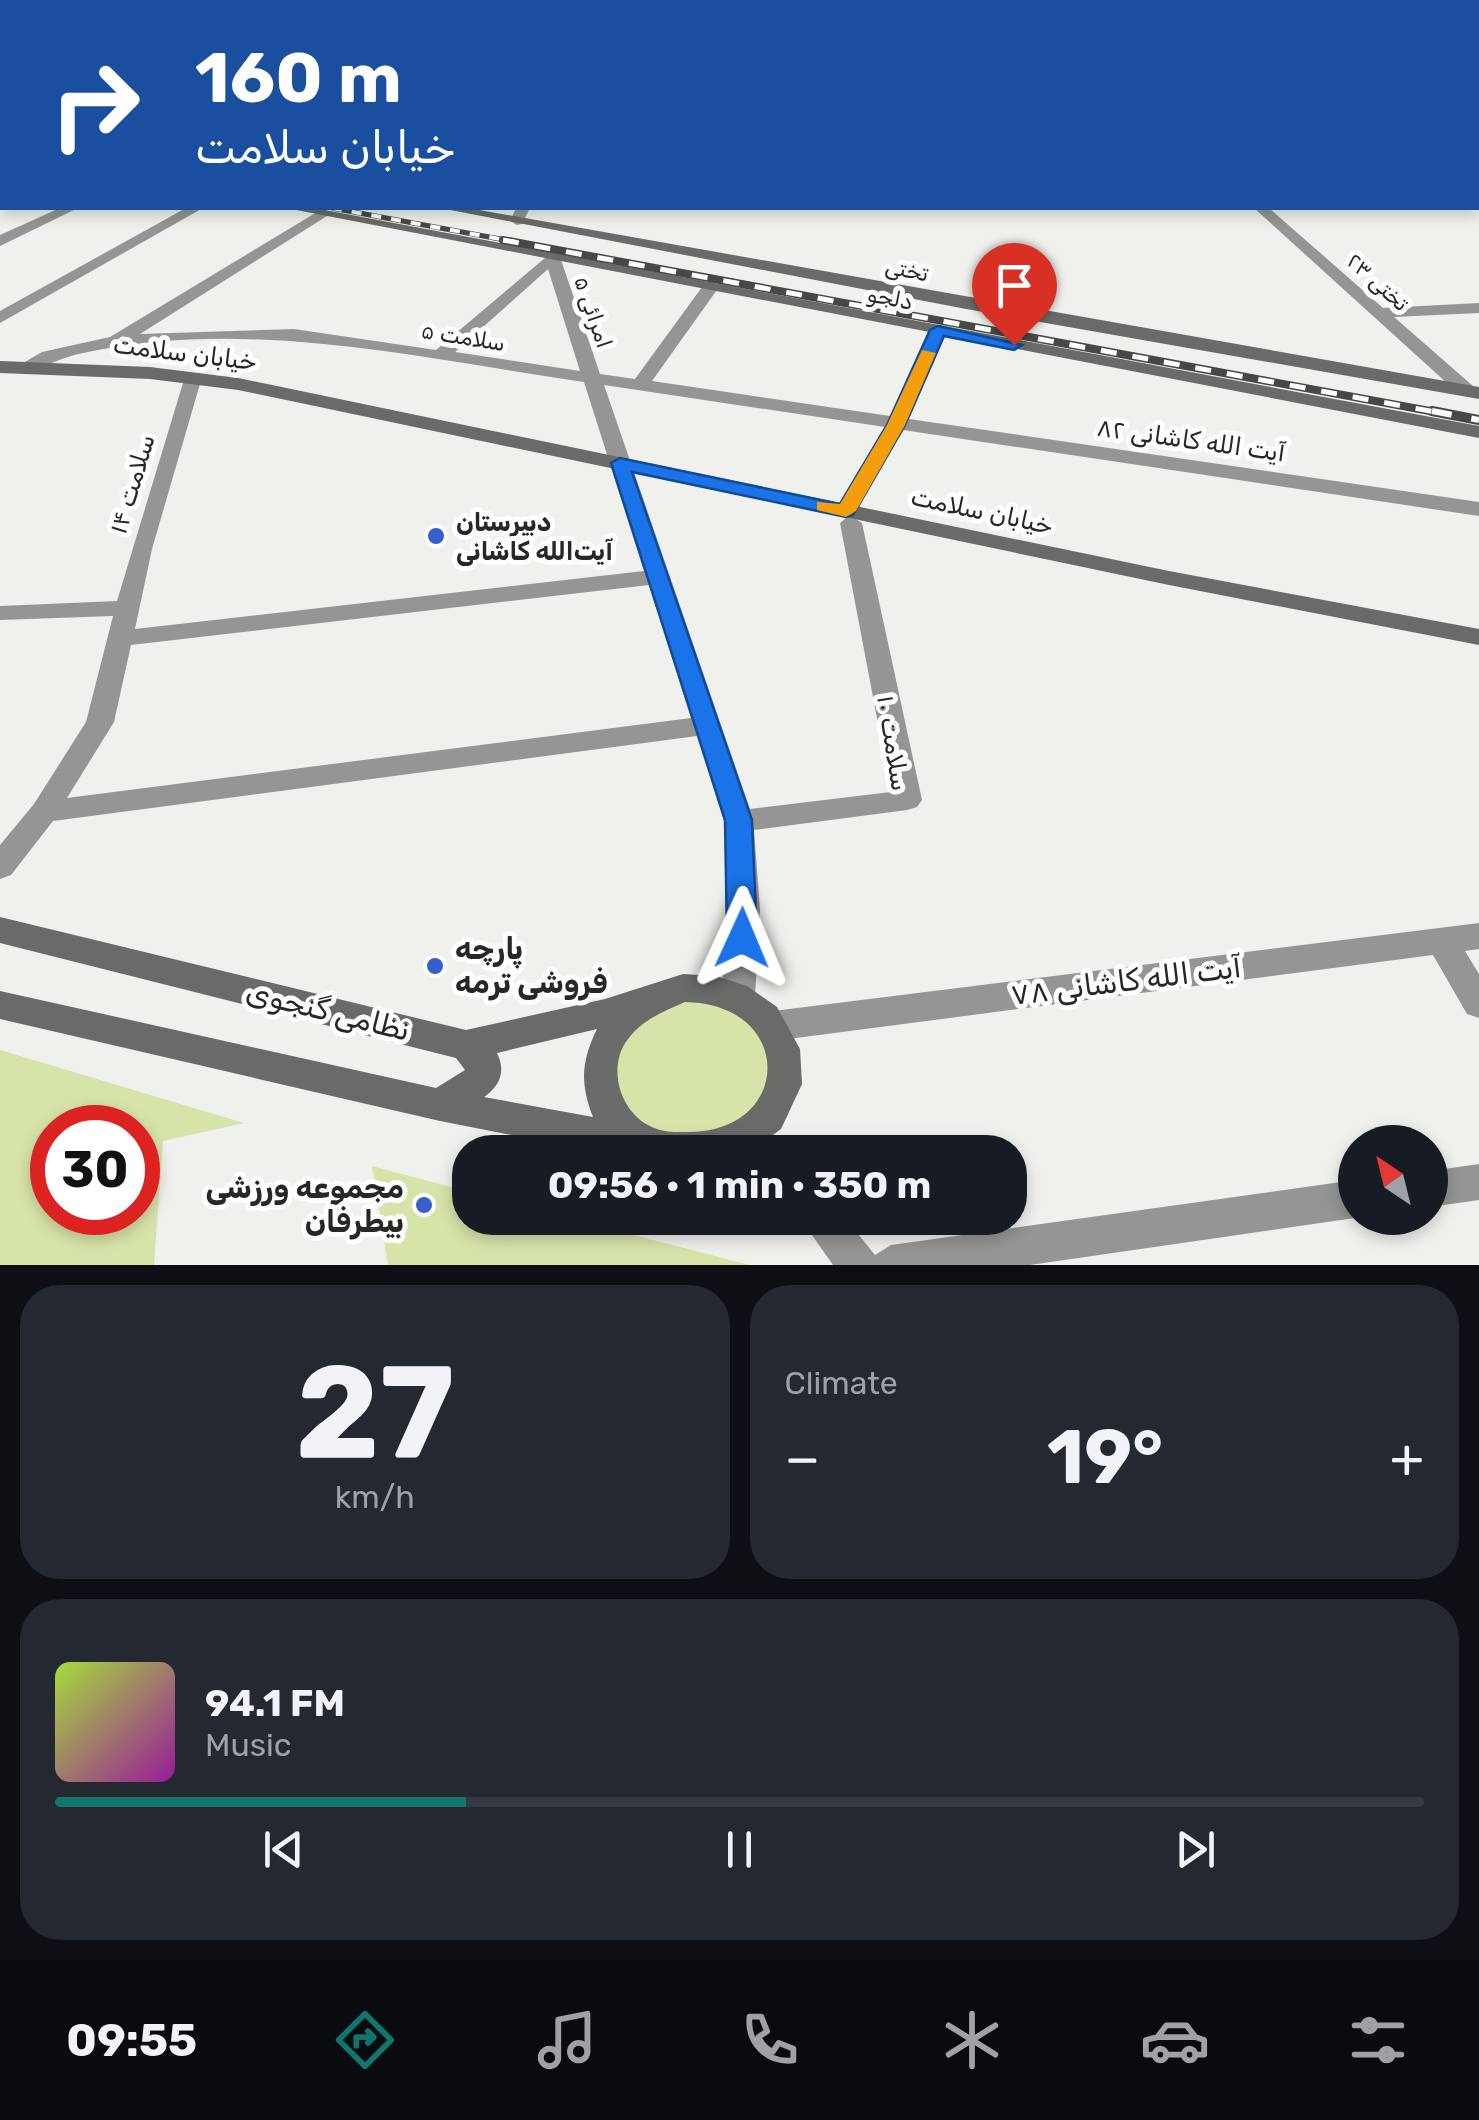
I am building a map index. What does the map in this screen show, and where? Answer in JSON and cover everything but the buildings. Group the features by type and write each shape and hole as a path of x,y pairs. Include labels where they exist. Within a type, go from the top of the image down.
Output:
{"street":[{"path":"0,241 67,210"},
{"path":"0,318 192,210"},
{"name":"دلجو","path":"305,210 1479,432"},
{"name":"تختی","path":"471,210 520,214 1472,392"},
{"name":"تختی ۲۳","path":"1263,210 1472,392"},
{"path":"112,344 322,213"},
{"path":"440,356 552,257"},
{"name":"امرائی ۵","path":"552,257 739,820 744,909 738,996"},
{"path":"638,387 711,287"},
{"path":"1378,312 1479,308"},
{"path":"848,517 896,425 938,330"},
{"name":"سلامت ۵","path":"25,366 63,350 112,344 243,333 294,334 896,425"},
{"name":"خیابان سلامت","path":"0,367 193,378 620,463 848,517 1479,637"},
{"name":"سلامت ۱۴","path":"0,867 44,812 100,722 141,549 193,378"},
{"name":"آیت الله کاشانی ۸۲","path":"896,425 1479,510"},
{"name":"سلامت ۱۰","path":"739,820 907,800 848,517"},
{"path":"122,638 658,578"},
{"path":"0,612 128,608"},
{"path":"44,812 707,726"},
{"name":"نظامی گنجوی","path":"0,930 466,1046 605,1012 655,995"},
{"name":"آیت الله کاشانی ۷۸","path":"773,1026 1479,936"},
{"path":"1441,940 1479,1004"},
{"path":"632,1135 607,1109 598,1083 599,1055 611,1030 630,1009 655,995 682,988 711,988 738,996 773,1026 783,1046 786,1070 782,1093 762,1135"},
{"path":"0,1005 440,1105 596,1135"},
{"path":"440,1105 483,1078 483,1060 466,1046"},
{"path":"1448,1186 1479,1182"},
{"path":"891,1265 1338,1201"},
{"path":"834,1235 859,1265"}],"green space":[{"path":"695,999 741,1012 769,1047 766,1092 753,1112 731,1127 685,1135 653,1129 633,1114 620,1094 615,1071 618,1049 649,1013"},
{"path":"0,1050 244,1123 163,1141 160,1182 160,1105 30,1105 30,1235 156,1235 154,1265 0,1265"},
{"name":"مجموعه ورزشی بیطرفان","path":"372,1166 452,1187 452,1235 634,1235 750,1265 388,1265"}],"railway":[{"path":"343,210 516,242"},
{"path":"503,240 1446,414"},
{"path":"1432,411 1479,420"}],"slow traffic":[{"path":"824,506 846,511 896,425 928,353"}],"place":[{"name":"دبیرستان آیت‌الله کاشانی","path":"436,536"},
{"name":"پارچه فروشی ترمه","path":"435,966"},
{"name":"مجموعه ورزشی بیطرفان","path":"424,1205"}],"route":[{"path":"742,938 739,820 620,463 846,511 896,425 938,330 1014,345"}]}
